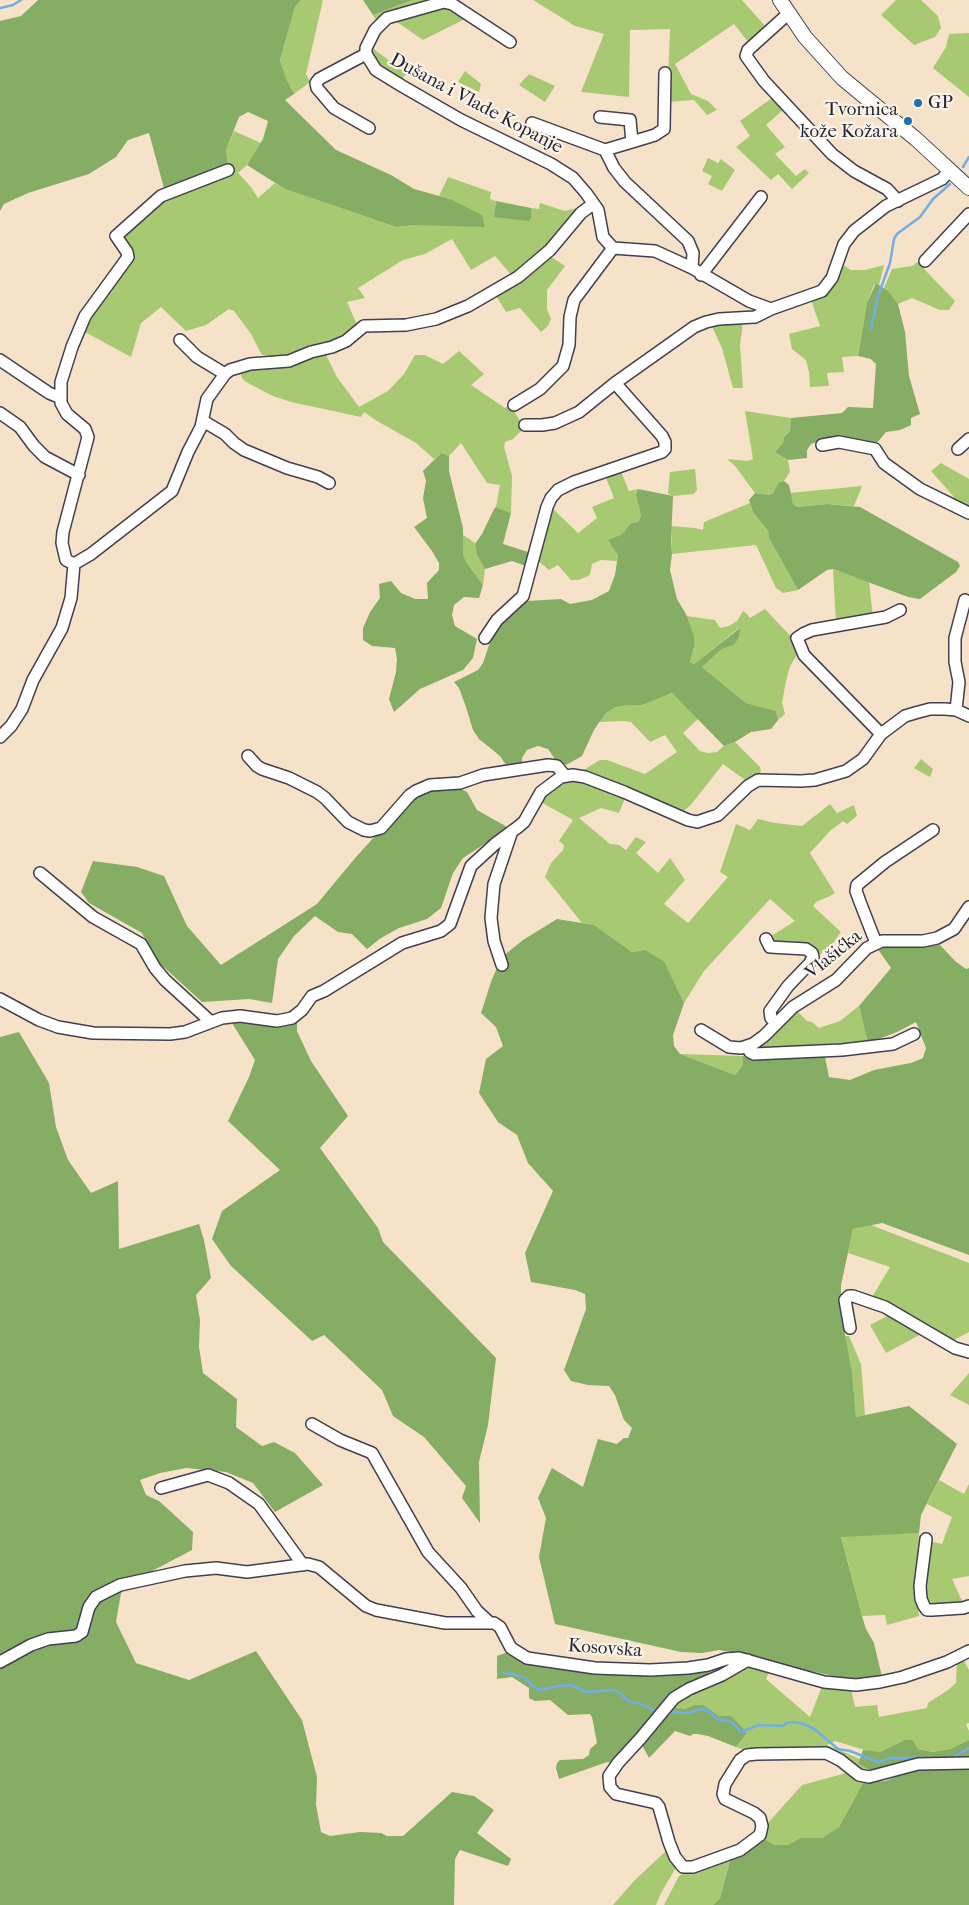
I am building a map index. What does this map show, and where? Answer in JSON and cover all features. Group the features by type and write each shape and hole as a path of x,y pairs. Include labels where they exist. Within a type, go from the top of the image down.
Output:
{"main road":[{"path":"780,0 805,37 842,78 916,139 969,188"}],"street":[{"name":"Dušana i Vlade Kopanje","path":"510,42 452,4 444,2 387,18 375,30 366,48 366,54 376,70 402,86 461,120 563,171 577,182 593,204 601,218 603,237 613,248"},
{"path":"789,13 748,50 746,56 764,81 832,154 854,171 887,189 898,201"},
{"path":"366,54 319,78 316,83 317,88 334,108 369,128"},
{"path":"665,73 664,129 655,135 605,150 614,168 625,182 688,241 697,272"},
{"path":"600,117 630,120 632,142"},
{"name":"Dušana i Vlade Kopanje","path":"532,123 605,150"},
{"path":"74,564 66,560 62,543 68,510 88,442 87,433 80,424 67,414 61,403 61,382 85,316 128,257 127,252 116,236 161,196 228,170"},
{"path":"525,425 542,426 579,412 615,383 694,327 706,322 756,316 816,294 826,287 832,278 844,244 870,217 942,180 950,170"},
{"path":"697,272 761,197"},
{"path":"74,564 116,536 172,491 203,421 207,399 230,370 250,364 289,361 311,352 332,347 346,341 364,326 415,324 436,319 468,306 518,277 534,265 550,250 581,213 593,204"},
{"path":"925,261 969,214"},
{"path":"514,406 540,389 563,366 569,345 570,317 574,300 613,248 655,251 749,301 771,309"},
{"path":"180,340 197,357 225,374"},
{"path":"0,360 49,393 60,398"},
{"path":"485,638 497,620 523,596 547,508 558,490 574,482 662,452 665,449 665,442 662,436 615,383"},
{"path":"0,413 20,427 45,457 79,475"},
{"path":"203,421 225,434 244,450 288,468 318,477 329,483"},
{"path":"958,449 969,439"},
{"path":"822,445 839,442 875,449 884,463 920,489 947,504 969,513"},
{"path":"0,737 22,709 33,680 62,628 71,598 74,564"},
{"path":"956,710 959,682 955,662 955,638 965,600"},
{"path":"881,734 804,655 798,638 812,630 886,617 900,610"},
{"path":"0,998 39,1020 58,1027 93,1033 170,1034 185,1032 222,1018 240,1016 277,1021 292,1018 302,1010 312,996 324,992 402,943 441,931 450,924 471,866 495,844 524,822 545,788 565,776 584,777 697,822 711,819 718,815 748,786 758,780 801,781 824,778 846,771 863,759 881,734 905,716 914,712 930,709 956,710 969,716"},
{"path":"248,756 262,769 289,778 317,792 348,822 370,831 381,828 410,795 430,784 460,783 483,775 548,764 557,766 565,776"},
{"path":"876,943 856,891 857,885 885,862 933,830"},
{"path":"502,965 494,940 491,918 494,884 512,832"},
{"path":"40,873 93,917 141,944 155,968 211,1022"},
{"name":"Vlašićka","path":"747,1046 758,1041 793,1007 830,984 863,951 876,943 923,941 937,938 954,929 969,907"},
{"path":"766,939 770,947 806,948 813,955 810,963 788,986 770,1011 771,1018 776,1024"},
{"path":"701,1030 729,1048 747,1046 750,1052 754,1054 824,1052 885,1045 900,1041 914,1034"},
{"path":"850,1328 845,1310 845,1300 849,1296 853,1296 885,1307 955,1348 969,1352"},
{"name":"Kosovska","path":"312,1424 340,1440 372,1453 428,1552 461,1588 477,1611 489,1622 500,1627 512,1648 527,1658 595,1668 650,1670 698,1667 732,1658 748,1660 824,1682 856,1685 880,1682 918,1672 947,1662 969,1651"},
{"path":"161,1488 208,1476 229,1483 259,1504 304,1565"},
{"path":"926,1539 920,1586 921,1599 924,1606 927,1610 932,1610 969,1606"},
{"path":"0,1662 40,1642 54,1638 76,1636 82,1632 89,1607 96,1597 120,1585 185,1571 216,1568 247,1572 308,1564 319,1567 366,1606 376,1610 445,1623 489,1622"},
{"path":"748,1660 714,1679 681,1693 613,1769 609,1784 612,1791 621,1796 656,1803 659,1807 675,1857 678,1863 685,1867 697,1866 740,1850 760,1835 762,1826 757,1815 725,1799 723,1794 725,1784 740,1760 747,1755 826,1753 840,1760 859,1775 869,1777 918,1764 969,1763"}],"green space":[{"path":"38,0 301,0 295,7 280,60 294,94 285,100 336,150 391,175 414,189 450,199 482,215 485,227 415,225 396,227 285,189 247,165 263,139 268,121 248,112 239,117 226,150 228,166 165,192 149,133 128,140 116,157 89,174 28,193 4,204 0,211 0,21 21,16"},
{"path":"301,0 323,0 306,74 310,82 294,94 280,60 295,7"},
{"path":"363,0 412,0 373,15"},
{"path":"412,0 437,0 385,15 376,20 373,15"},
{"path":"533,0 742,0 765,26 759,35 748,42 734,24 675,64 691,94 708,101 717,110 707,115 694,100 667,102 670,29 630,30 629,97 581,92 604,34 575,26"},
{"path":"896,0 921,0 938,16 941,28 935,37 914,45 881,15"},
{"path":"447,6 467,18 423,40 394,20"},
{"path":"969,33 969,97 933,68 946,47 949,34"},
{"path":"371,47 407,74 400,80 372,60"},
{"path":"465,71 481,84 479,92 458,82"},
{"path":"529,74 555,86 545,102 519,85"},
{"path":"772,98 775,98 784,109 766,125 785,147 775,154 796,176 805,169 809,173 792,189 778,174 771,180 736,147 750,136 740,121"},
{"path":"234,131 261,143 247,165 238,173 258,198 275,183 285,189 396,227 415,225 450,199 439,196 448,177 491,192 490,199 496,201 494,217 531,217 531,208 539,209 540,203 565,211 577,208 564,230 513,277 495,256 471,270 452,239 425,254 403,260 358,288 365,298 347,302 357,325 337,341 318,343 299,353 286,357 262,355 251,334 234,311 229,309 206,325 186,331 161,307 141,323 131,357 85,332 93,314 116,280 135,258 119,237 162,198 228,166 226,150"},
{"path":"708,158 718,163 721,159 735,170 722,191 708,184 712,176 702,171"},
{"path":"496,201 531,208 531,218 529,221 494,217"},
{"path":"550,256 565,266 547,290 547,309 551,319 548,326 541,332 520,308 506,312 496,296"},
{"path":"919,261 926,263 924,269 955,301 949,310 940,310 912,298 898,304 884,288 892,269 912,266"},
{"path":"840,263 851,270 865,270 884,265 879,285 876,283 874,285 867,303 858,356 842,357 844,372 827,373 829,386 810,387 806,360 792,349 789,334 820,326 811,300"},
{"path":"876,283 888,291 898,304 905,332 909,376 920,414 911,418 911,425 900,430 886,432 877,443 846,440 820,441 811,444 807,450 807,458 788,460 775,452 790,431 791,418 842,413 848,407 873,408 876,364 871,359 858,356 867,303"},
{"path":"743,322 740,345 743,388 733,388 722,348 711,324"},
{"path":"459,351 484,374 471,385 505,408 508,406 513,409 524,428 513,439 505,442 504,447 512,476 511,513 496,507 500,485 487,483 461,443 449,456 441,453 434,459 416,443 364,412 361,417 291,402 273,396 246,382 242,378 240,370 325,353 337,377 359,407 388,391 404,374 415,355 425,355 443,364"},
{"path":"745,411 791,418 790,431 784,437 783,443 776,452 788,460 790,472 784,481 779,482 773,493 768,495 755,493 735,466 727,459 747,461 753,459"},
{"path":"441,453 449,456 449,471 463,528 463,554 466,562 483,585 479,598 464,597 454,605 452,615 455,626 477,639 473,658 463,670 420,689 394,712 389,699 396,672 397,659 395,648 372,646 363,640 363,628 370,612 380,598 379,584 391,581 401,593 415,599 428,599 427,583 439,570 439,563 414,527 427,518 423,498 426,481 423,471"},
{"path":"941,463 969,479 969,508 950,502 954,497 931,471"},
{"path":"620,469 629,491 638,489 636,495 641,516 638,522 631,523 621,535 617,561 601,560 592,564 590,575 579,580 571,580 558,565 549,570 538,561 550,506 578,533 597,518 592,507 614,498 605,475"},
{"path":"695,469 697,490 694,494 673,496 668,494 670,472"},
{"path":"784,481 789,485 793,504 797,507 827,504 860,507 958,562 960,566 956,572 920,599 908,597 833,569 827,570 798,590 769,538 768,531 753,512 749,500 755,493 769,495 773,493 779,482"},
{"path":"862,486 854,506 827,504 797,507 793,504 790,493"},
{"path":"638,489 673,496 670,570 677,599 687,616 694,636 694,647 690,662 694,664 740,628 739,637 734,645 722,649 702,667 746,703 776,711 778,720 771,729 751,732 735,742 724,746 672,693 642,705 620,706 605,714 594,730 582,756 566,765 557,762 548,749 538,746 527,750 522,758 522,762 506,765 500,756 479,739 473,730 459,688 454,682 478,670 483,663 493,633 502,619 527,601 561,599 570,604 592,600 609,591 615,575 618,555 608,540 621,535 631,523 638,522 641,516 636,495"},
{"path":"750,503 753,512 768,531 769,538 798,590 783,593 776,588 756,545 672,554 671,526 703,530 704,522"},
{"path":"496,507 511,513 503,544 531,553 526,566 512,561 485,569 477,555 475,544"},
{"path":"463,535 475,543 477,555 485,569 483,585 466,562 463,554"},
{"path":"833,569 869,582 873,617 836,623"},
{"path":"765,609 796,642 797,655 790,666 782,703 785,714 778,720 776,711 746,703 702,667 722,649 734,645 739,628 694,664 690,662 694,647 694,636 687,616 715,620 720,628 729,626 737,621 743,611 750,618"},
{"path":"672,693 698,719 683,733 700,751 708,753 717,752 724,746 735,742 760,767 761,771 756,779 748,782 723,764 690,806 682,812 580,772 600,760 607,760 645,774 677,752 665,735 650,742 631,722 599,722 605,714 614,708 642,705"},
{"path":"921,759 933,769 930,777 914,768"},
{"path":"578,778 625,798 619,813 601,808 579,818 610,844 619,845 626,850 636,837 646,842 636,853 658,873 670,858 685,880 664,904 688,923 728,877 720,872 736,824 750,830 758,819 802,826 830,804 837,813 854,805 857,816 847,824 843,821 830,831 810,853 835,893 816,902 813,906 841,932 833,943 815,959 815,953 775,943 770,937 795,921 770,899 704,971 684,1003 664,961 645,950 632,952 594,925 582,923 545,877 551,863 563,850 564,845 559,841 573,820 539,801 562,781"},
{"path":"455,786 467,792 477,810 509,828 463,858 453,873 441,908 427,919 399,928 381,938 367,949 352,934 338,932 315,916 294,936 278,959 272,1003 249,999 202,1002 155,959 142,933 89,903 81,892 93,861 137,867 164,876 187,926 221,965 317,904 356,857 408,800 430,788"},
{"path":"557,919 594,925 632,952 645,950 664,961 684,1003 673,1035 674,1046 680,1054 735,1075 743,1065 742,1056 757,1060 825,1057 829,1077 850,1080 874,1070 911,1063 923,1058 926,1048 916,1022 897,1032 868,1043 859,1006 891,968 877,948 940,945 955,961 966,969 969,968 969,1255 882,1223 853,1229 841,1285 841,1313 852,1372 856,1417 909,1406 957,1444 921,1515 919,1533 841,1537 862,1616 866,1629 874,1643 882,1677 854,1679 834,1676 791,1667 760,1657 719,1650 702,1653 681,1652 555,1624 539,1557 546,1518 538,1498 552,1468 583,1487 598,1439 617,1444 624,1438 628,1438 632,1428 624,1420 615,1395 609,1386 588,1385 571,1381 564,1370 586,1309 585,1294 575,1290 531,1282 525,1253 553,1191 528,1163 517,1135 498,1122 479,1093 486,1059 503,1046 496,1027 481,1013 492,979 502,957 523,940"},
{"path":"859,1006 868,1043 757,1049 797,1011 807,1021 812,1022 819,1028 840,1021"},
{"path":"297,1020 297,1031 311,1061 348,1116 320,1148 378,1228 383,1242 496,1358 488,1425 479,1462 480,1523 462,1498 466,1486 424,1437 393,1416 382,1390 324,1335 312,1341 231,1266 212,1239 222,1211 280,1170 228,1121 255,1060 232,1023 288,1025"},
{"path":"19,1032 49,1083 56,1127 68,1160 91,1193 118,1181 119,1249 199,1224 211,1278 196,1295 200,1320 199,1347 203,1373 237,1399 236,1427 262,1446 274,1442 295,1453 323,1485 275,1512 253,1483 226,1472 186,1468 160,1473 140,1480 146,1495 159,1501 193,1532 192,1550 135,1580 121,1593 116,1622 136,1663 189,1680 256,1651 302,1720 317,1777 316,1805 321,1832 330,1836 360,1832 403,1836 452,1792 474,1796 494,1810 477,1833 511,1859 508,1866 460,1850 455,1859 454,1905 0,1905 0,1037"},
{"path":"680,1054 742,1056 743,1065 735,1075"},
{"path":"871,1225 969,1263 969,1332 952,1341 909,1314 872,1297 890,1267 848,1253 853,1229"},
{"path":"889,1315 923,1333 886,1353 870,1325"},
{"path":"845,1336 849,1336 861,1364 865,1415 856,1417 852,1372"},
{"path":"969,1373 969,1405 950,1395"},
{"path":"939,1480 964,1494 969,1484 969,1576 952,1579 964,1605 928,1604 923,1586 928,1541 942,1544 952,1517 927,1504"},
{"path":"919,1533 916,1591 919,1616 887,1625 885,1615 862,1616 841,1536"},
{"path":"508,1652 556,1667 635,1675 692,1671 709,1672 709,1678 679,1690 613,1763 607,1762 559,1779 556,1768 560,1760 583,1759 589,1755 590,1749 597,1743 592,1717 590,1714 568,1715 550,1700 535,1701 529,1698 529,1688 512,1677 497,1679 497,1656"},
{"path":"964,1661 969,1670 969,1723 966,1724 969,1731 969,1740 950,1749 933,1752 918,1749 913,1740 905,1740 880,1752 871,1752 835,1741 827,1745 860,1759 858,1764 868,1769 876,1769 866,1772 830,1751 745,1750 736,1747 747,1733 727,1717 719,1716 704,1705 694,1705 685,1709 670,1709 679,1700 753,1665 770,1670 766,1679 810,1717 821,1689 851,1689 855,1707 877,1705 879,1717 927,1708 928,1703 956,1683 957,1662"},
{"path":"694,1705 704,1705 719,1716 731,1716 747,1733 736,1747 708,1736 693,1734 690,1736 675,1731 649,1758 642,1745 670,1709 685,1709"},
{"path":"905,1740 913,1740 918,1749 933,1752 950,1749 969,1740 969,1760 876,1769 868,1769 858,1764 863,1750 880,1752"},
{"path":"969,1769 969,1905 713,1905 720,1898 730,1861 762,1838 775,1845 788,1845 800,1838 822,1838 839,1827 863,1783 885,1781 914,1770"},
{"path":"850,1772 863,1783 839,1827 822,1838 800,1838 788,1845 775,1845 762,1838 767,1824 802,1785"},
{"path":"668,1849 677,1866 656,1905 613,1905 634,1881"},
{"path":"730,1861 720,1898 713,1905 664,1905 679,1876 686,1872"}],"waterway":[{"path":"0,8 13,5 21,0"},
{"path":"963,167 969,157"},
{"path":"871,329 878,296 890,263 894,239 897,234 920,217 933,199 950,184"},
{"path":"503,1672 524,1677 534,1687 541,1690 571,1685 586,1692 614,1690 629,1702 639,1703 657,1712"},
{"path":"667,1712 687,1713 702,1709 717,1719 732,1722 741,1732 759,1725 783,1726 786,1723 800,1723 813,1728 838,1749 850,1751 878,1762 892,1758 933,1758"},
{"path":"950,1759 969,1748"}],"place":[{"name":"GP","path":"918,103"},
{"name":"Tvornica kože Kožara","path":"908,121"}]}
